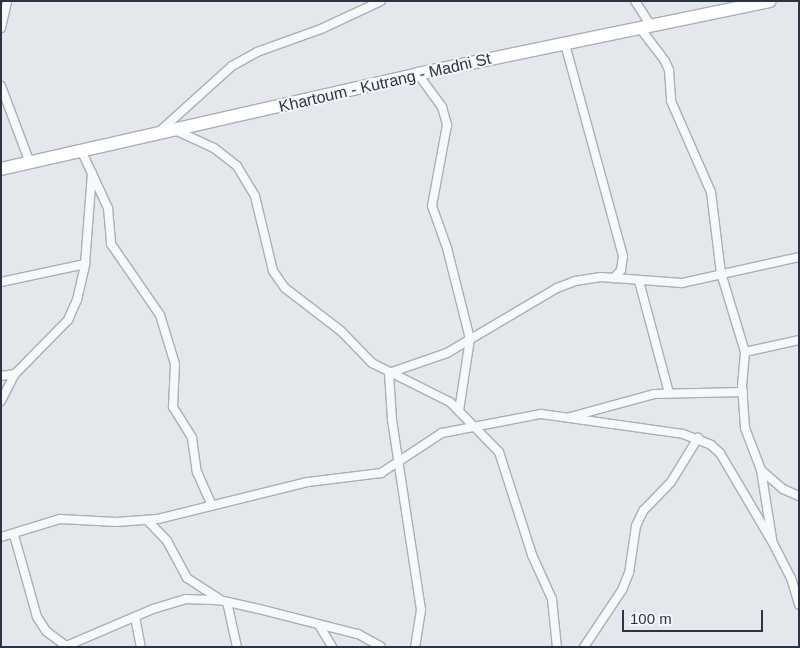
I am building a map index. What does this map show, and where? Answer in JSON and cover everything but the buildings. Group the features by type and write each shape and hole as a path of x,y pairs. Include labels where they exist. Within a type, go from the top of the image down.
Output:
{"highway":[{"name":"Khartoum - Kutrang - Madni St","path":"1,169 154,136 418,74 770,1"}],"street":[{"path":"1,28 7,1"},
{"path":"154,136 232,66 257,52 321,29 381,1"},
{"path":"635,1 668,70 671,101 704,171 715,209 721,273 745,352 742,392 746,428 761,470 773,544"},
{"path":"564,44 623,256 621,270 614,278"},
{"path":"418,74 446,117 432,206 447,248 470,339 459,411"},
{"path":"1,86 30,163"},
{"path":"174,130 214,148 237,166 262,218 278,281 341,330 372,362 389,373 436,394 459,411 499,452 505,464 532,556 552,599 557,647"},
{"path":"82,152 108,208 111,244 160,315 176,364 173,407 192,438 197,472 211,504"},
{"path":"1,401 15,374 68,320 77,300 85,264 92,174"},
{"path":"389,373 430,361 557,288 588,278 682,283 799,257"},
{"path":"1,282 85,264"},
{"path":"639,281 669,393"},
{"path":"745,352 799,340"},
{"path":"389,373 399,464 421,610 415,647"},
{"path":"1,376 15,374"},
{"path":"567,417 635,398 669,393 742,392"},
{"path":"1,537 14,535 60,519 116,522 147,520 322,479 381,473 399,464 442,433 458,428 475,428 541,414 698,438 720,453 791,578 799,606"},
{"path":"584,647 622,590 629,573 636,526 643,511 671,482 698,438"},
{"path":"761,470 783,489 799,496"},
{"path":"147,520 167,541 187,578 223,601 237,647"},
{"path":"14,535 37,617 46,631 65,646 135,616 179,600 223,601 358,634 381,647"},
{"path":"135,616 141,647"},
{"path":"320,625 332,647"}]}
